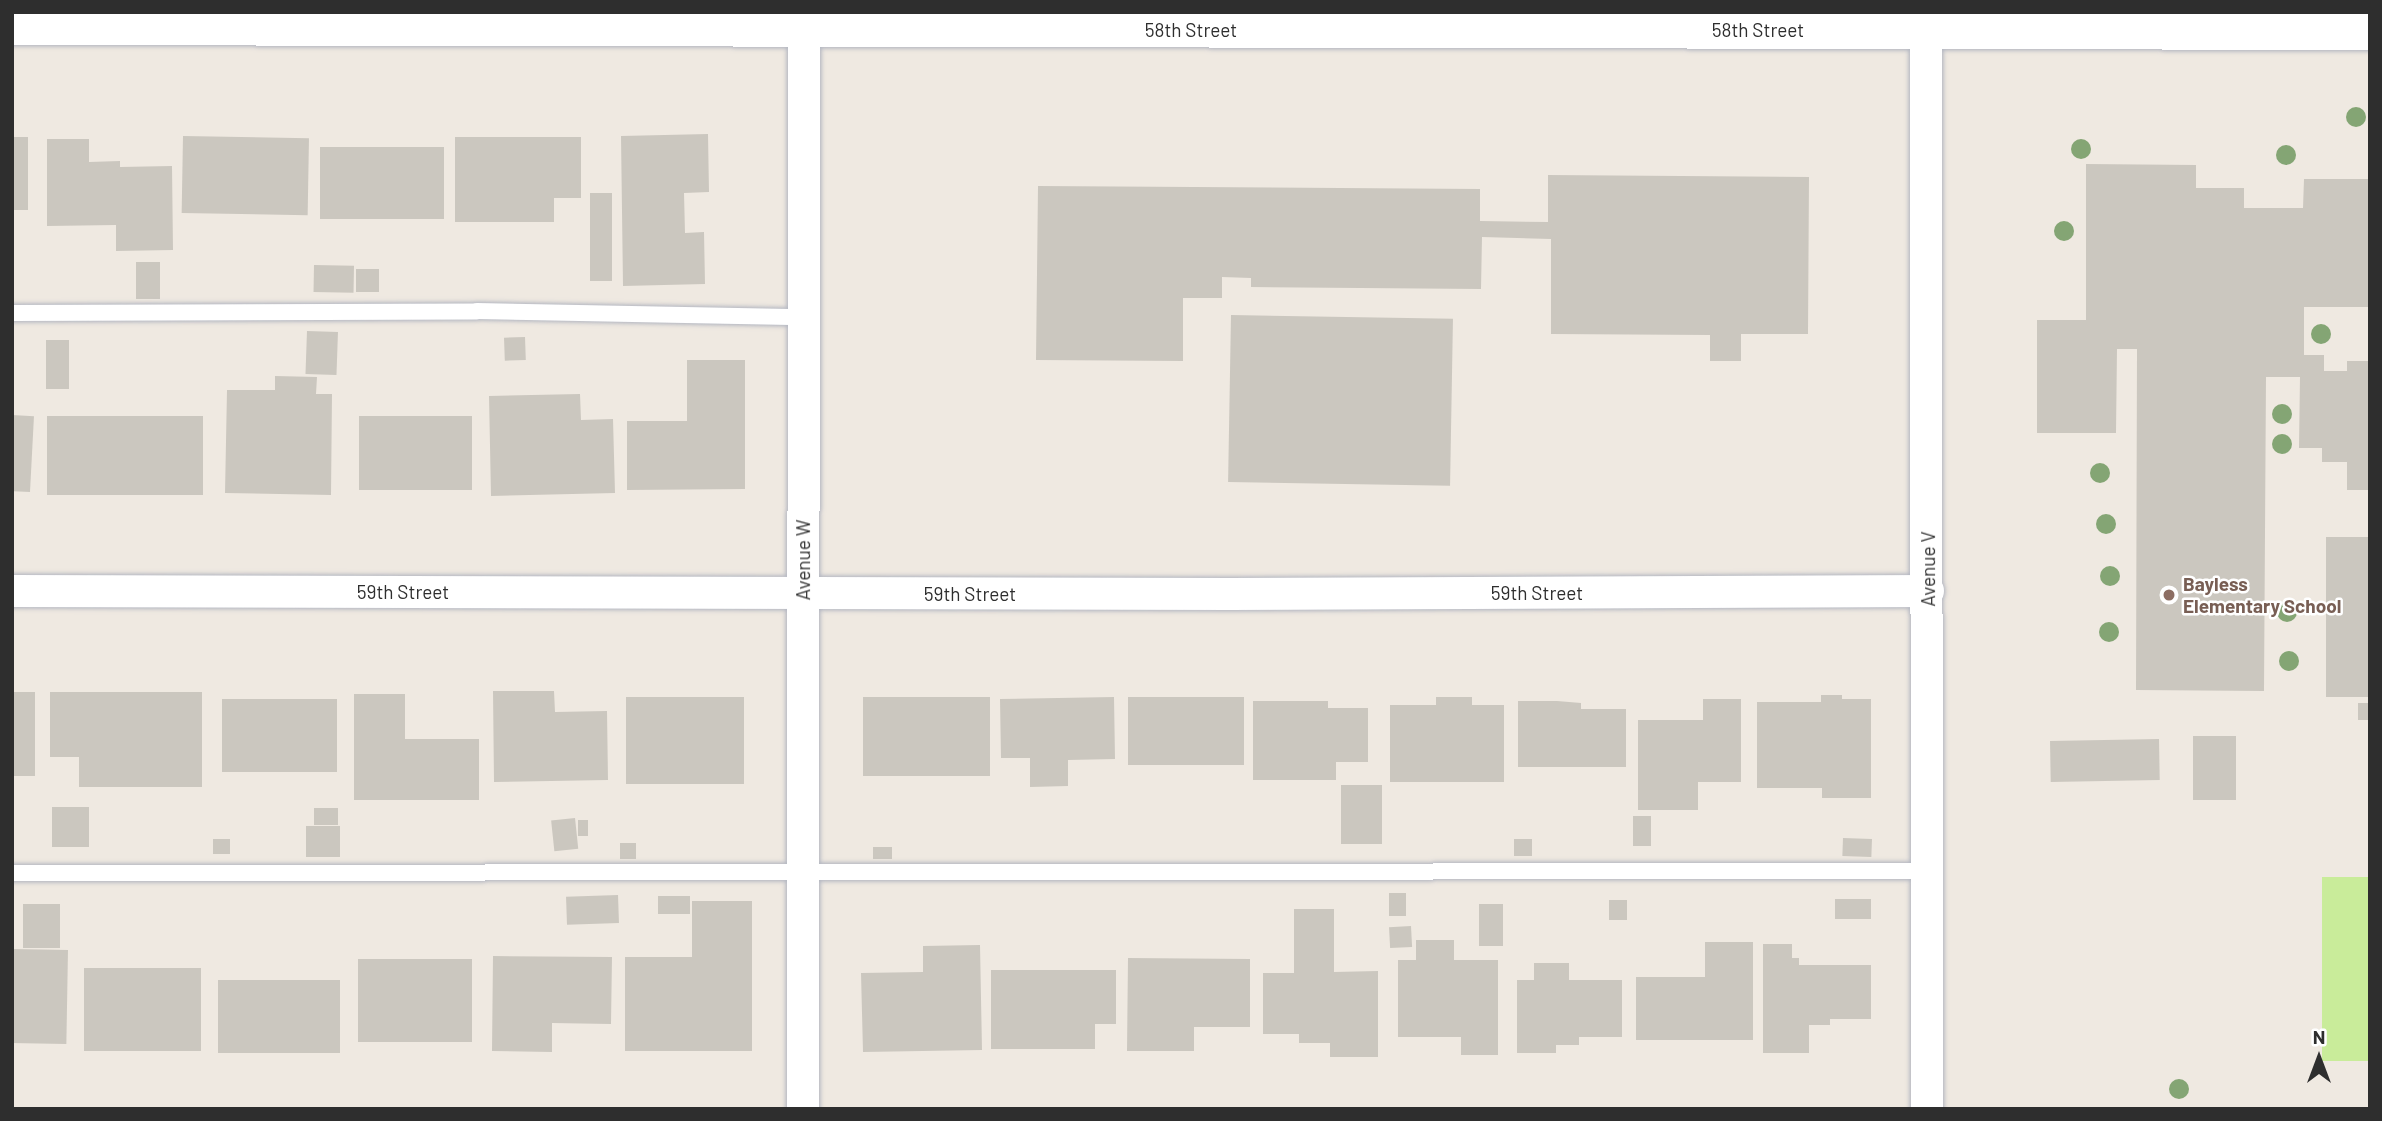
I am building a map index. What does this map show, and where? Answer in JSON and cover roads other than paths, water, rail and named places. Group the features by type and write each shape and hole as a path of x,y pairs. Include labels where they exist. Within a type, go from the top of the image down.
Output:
{"street":[{"name":"58th Street","path":"12,26 804,21 2370,31"},
{"name":"Avenue W","path":"803,1109 804,21"},
{"name":"Avenue V","path":"1927,30 1927,1109"},
{"name":"59th Street","path":"12,591 1928,591"}],"lane":[{"path":"12,313 477,311 804,317"},
{"path":"12,873 1927,871"}],"place":[{"name":"Bayless Elementary School","path":"2169,595"}]}
